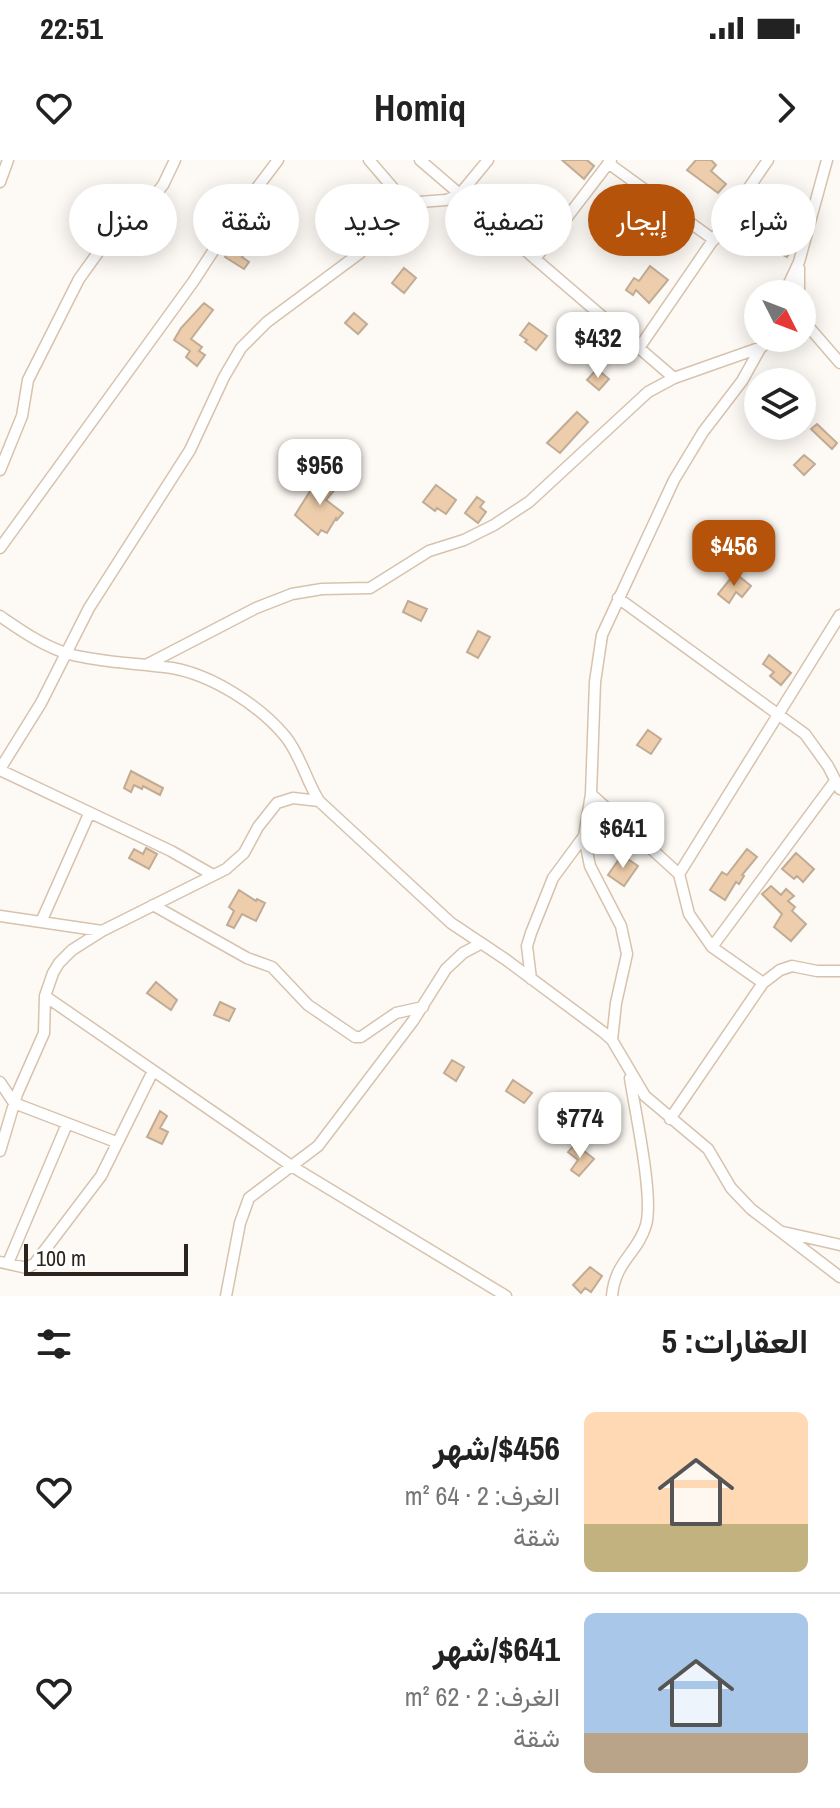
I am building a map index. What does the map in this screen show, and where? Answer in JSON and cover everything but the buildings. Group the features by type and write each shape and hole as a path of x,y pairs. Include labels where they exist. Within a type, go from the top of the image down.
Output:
{"street":[{"path":"0,182 8,160"},
{"path":"0,470 22,416 28,380 79,279 107,240 146,206 163,185 175,160"},
{"path":"0,548 278,160"},
{"path":"420,160 448,184"},
{"path":"468,184 488,160"},
{"path":"752,184 768,160"},
{"path":"791,280 799,262 827,160"},
{"path":"535,259 610,161 711,238"},
{"path":"375,162 392,184"},
{"path":"639,348 711,244"},
{"path":"213,875 171,851 0,769 41,703 89,608 190,450 241,348 279,313 356,256"},
{"path":"532,256 674,378"},
{"path":"799,262 799,280"},
{"path":"816,335 840,363"},
{"path":"146,665 256,608 292,594 322,589 370,588 429,551 464,540 494,525 529,502 648,392 674,378 744,350"},
{"path":"612,1040 616,1003 627,954 621,926 590,866 584,836 591,794 595,682 602,635 674,480 758,352"},
{"path":"618,598 805,734 816,747 837,785 712,947"},
{"path":"679,874 840,615"},
{"path":"0,616 33,639 67,653 109,663 176,669 212,682 249,704 284,735 319,801 451,923 612,1040 645,1096 708,1149 739,1197 840,1277"},
{"path":"591,794 679,874 689,914 712,947 763,983"},
{"path":"0,1151 14,1103 44,1033 45,996 59,963 72,950 102,931 226,869 244,853 258,827 277,803 293,798 319,801"},
{"path":"41,922 89,814"},
{"path":"531,979 527,946 531,933 553,878 584,836"},
{"path":"153,905 247,958 272,967 308,1005 355,1037 361,1037 396,1013 423,1007"},
{"path":"0,916 102,931"},
{"path":"226,1296 244,1207 249,1198 293,1167 332,1131 423,1007 446,969 463,953 480,944"},
{"path":"670,1119 763,983 780,970 792,966 840,971"},
{"path":"45,996 293,1167 506,1296"},
{"path":"67,1124 4,1262 27,1268 35,1263 101,1176 153,1071"},
{"path":"612,1296 616,1274 643,1233 649,1210 629,1073"},
{"path":"0,1082 14,1103 116,1142"},
{"path":"780,1232 840,1245"}]}
